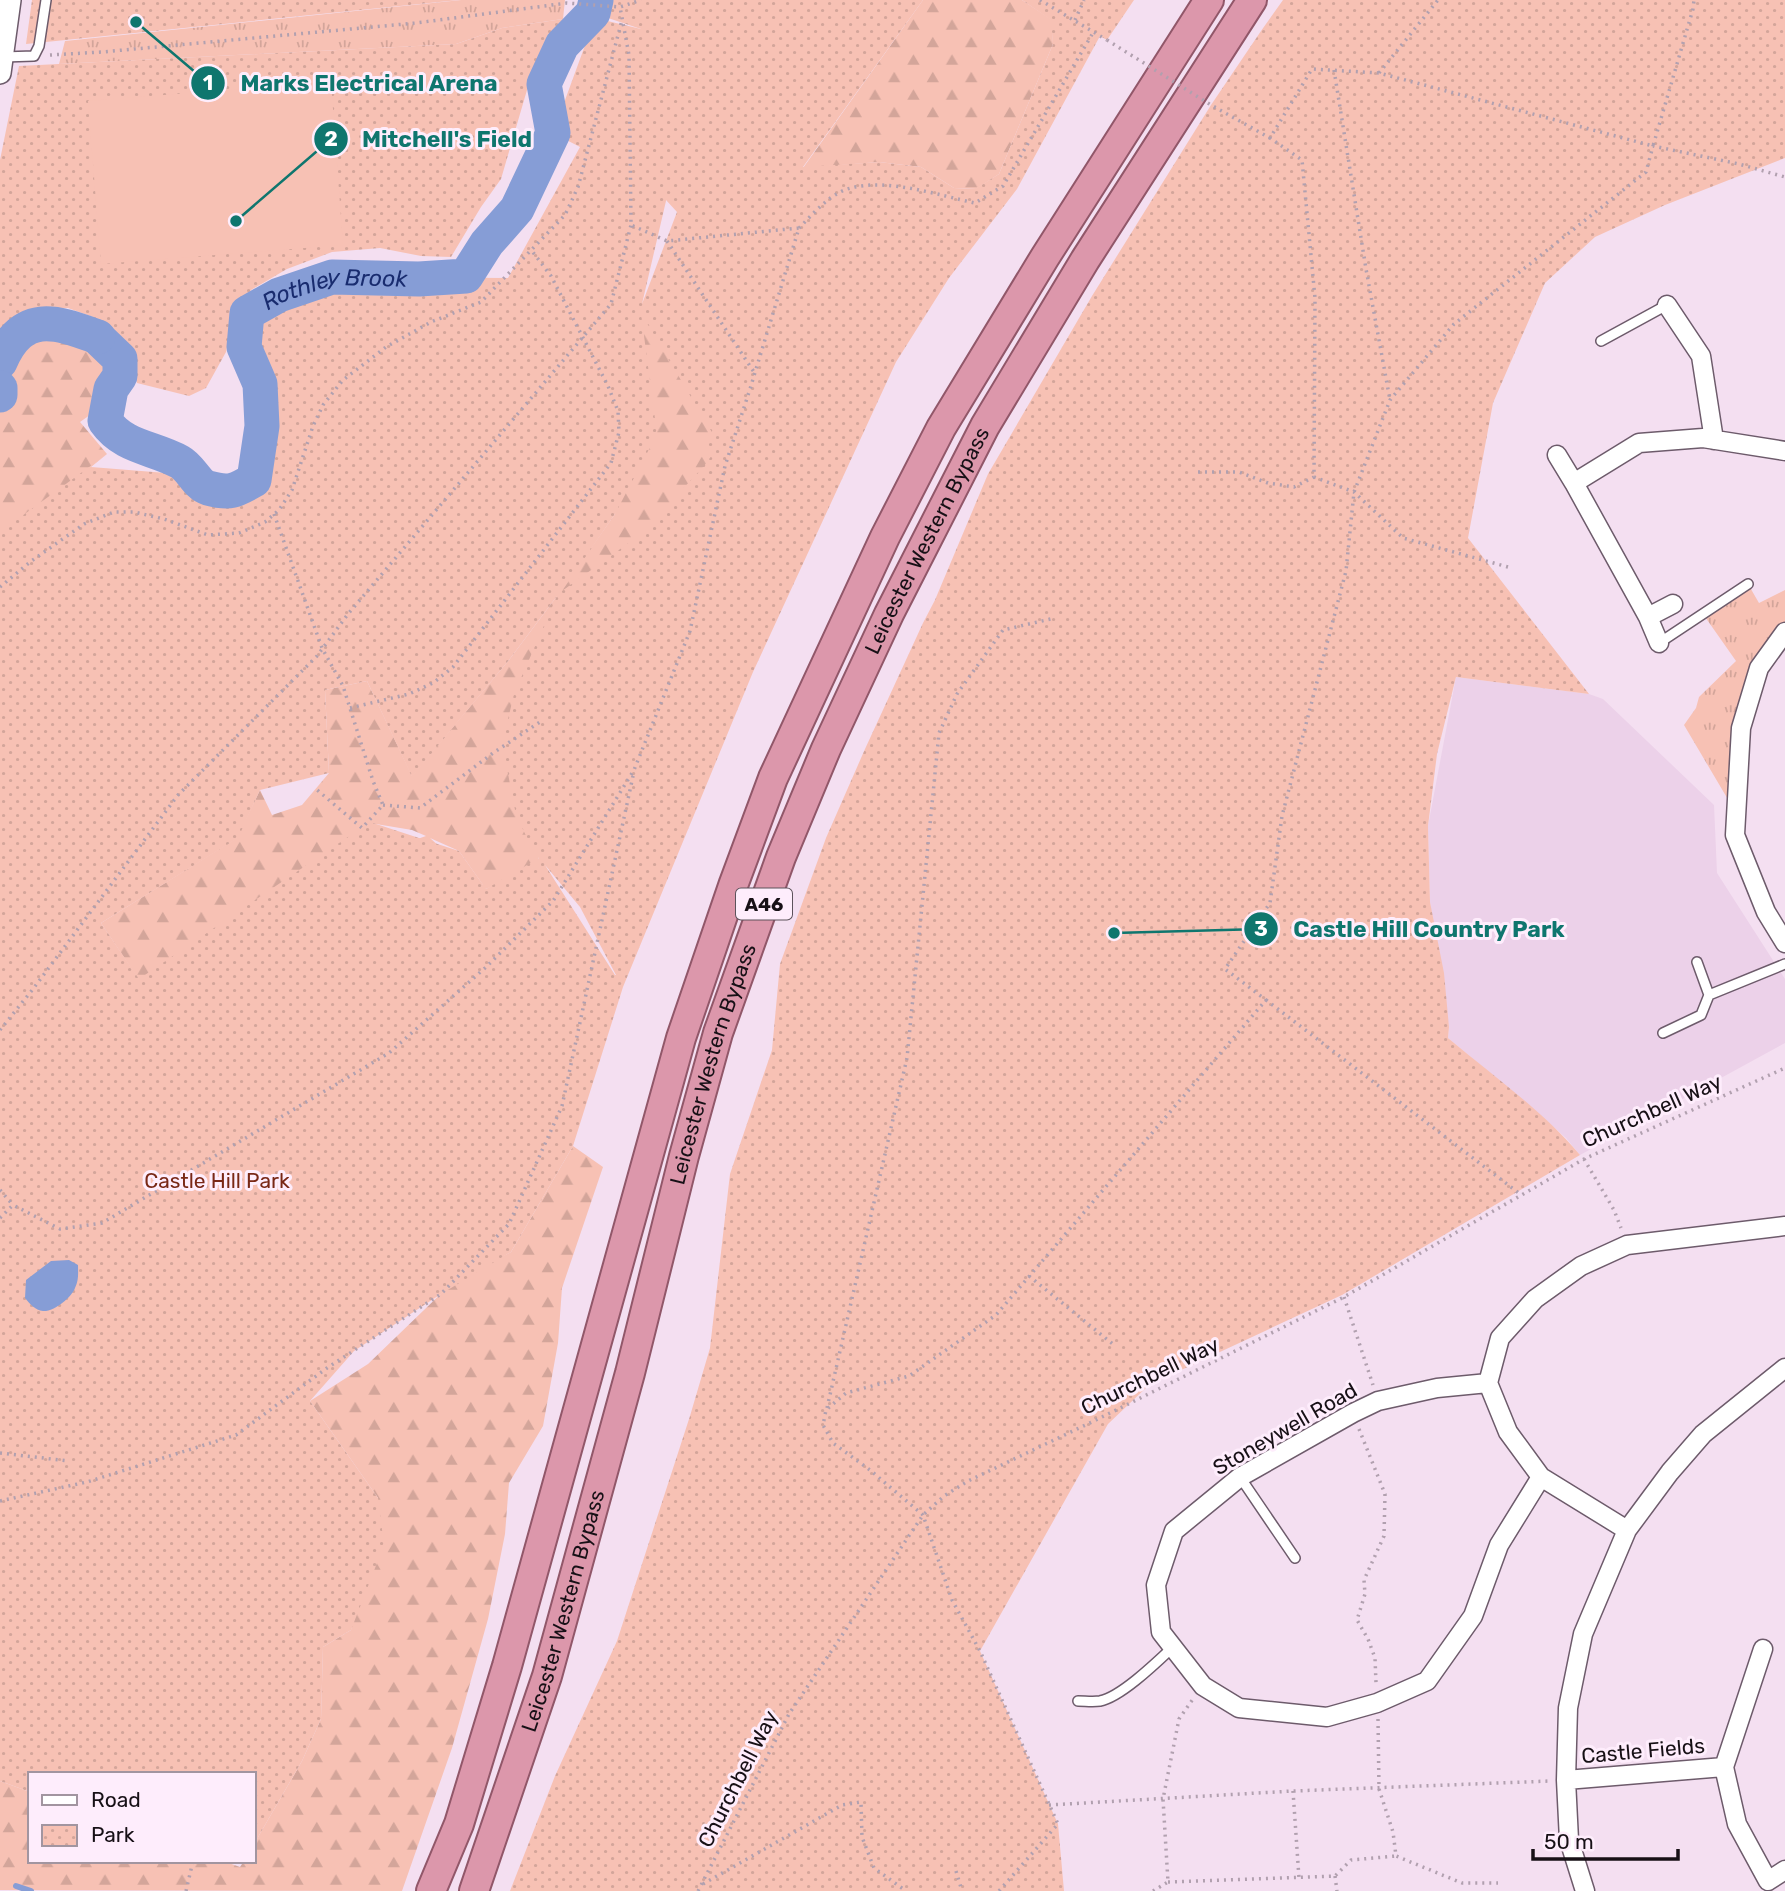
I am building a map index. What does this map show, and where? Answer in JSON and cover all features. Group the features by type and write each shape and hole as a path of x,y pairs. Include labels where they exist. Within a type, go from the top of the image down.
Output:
{"highway":[{"name":"Leicester Western Bypass","path":"431,1891 458,1824 503,1679 681,1038 773,778 885,537 941,428 1045,257 1209,0"},
{"name":"Leicester Western Bypass","path":"474,1891 547,1676 630,1373 718,1033 786,845 826,749 889,614 985,426 1086,260 1252,0"}],"street":[{"path":"2,65 10,0"},
{"path":"1667,305 1701,356 1714,440"},
{"path":"1574,483 1639,443 1703,438 1785,451"},
{"path":"1557,455 1648,617 1659,643"},
{"path":"1648,617 1673,604"},
{"path":"1785,632 1759,668 1741,728 1735,835 1766,912 1785,943"},
{"path":"1627,1530 1541,1477 1508,1432 1488,1383 1500,1338 1535,1299 1581,1266 1627,1245 1785,1226"},
{"path":"1586,1891 1569,1840 1566,1780 1568,1708 1583,1634 1627,1530 1670,1472 1703,1434 1785,1368"},
{"name":"Stoneywell Road","path":"1488,1383 1437,1388 1378,1401 1240,1477 1174,1531 1156,1584 1161,1632 1203,1686 1239,1708 1327,1717 1377,1703 1427,1681 1473,1616 1499,1545 1541,1477"},
{"name":"Castle Fields","path":"1763,1649 1724,1767 1737,1824 1768,1881 1785,1870"},
{"name":"Castle Fields","path":"1566,1780 1724,1767"}],"lane":[{"path":"2,65 34,55 39,46 46,0"},
{"path":"1601,341 1667,305"},
{"path":"1659,643 1748,584"},
{"path":"1663,1033 1701,1015 1709,995 1697,962"},
{"path":"1709,995 1785,964"},
{"path":"1240,1477 1295,1558"},
{"path":"1078,1702 1102,1701 1112,1696 1143,1674 1172,1647"}],"path":[{"path":"34,55 102,52 416,23 569,3 620,7 641,0"},
{"path":"1040,0 1302,160 1315,299 1314,477"},
{"path":"1075,20 1083,0"},
{"path":"1379,73 1438,0"},
{"path":"1520,1194 1225,969 1269,903 1282,816 1346,571 1354,492 1390,400 1454,324 1646,172 1694,0"},
{"path":"0,1030 178,794 317,656 348,614 611,304 631,225 629,55 620,7"},
{"path":"0,587 84,524 114,512 134,512 164,519 208,535 239,533 265,522 279,510 292,490 313,426 323,405 343,380 386,346 430,322 481,302 565,215 578,187 622,18"},
{"path":"0,1501 87,1482 236,1435 327,1368 441,1294 509,1224 562,1106 634,770 690,631 725,466 799,228 824,203 849,188 882,184 975,203 1003,186 1094,32"},
{"path":"1270,138 1312,69 1379,73 1653,146 1740,164 1785,177"},
{"path":"1334,71 1390,400"},
{"path":"631,225 667,241 799,228"},
{"path":"667,241 754,372"},
{"path":"350,708 409,694 433,683 453,667 611,463 619,432 618,411 608,386 551,276 532,251"},
{"path":"1198,472 1239,472 1268,483 1294,487 1314,477 1354,492 1403,538 1508,568"},
{"path":"274,514 323,648 343,686 383,805"},
{"path":"999,1891 1058,1824 980,1651 952,1600 923,1515 870,1469 833,1443 823,1425 907,1058 939,733 957,694 1003,630 1055,618"},
{"path":"383,805 420,807 492,753 543,720"},
{"path":"0,1191 13,1205 60,1230 102,1223 389,1053 485,968 552,901 634,770"},
{"path":"316,789 362,828 383,805"},
{"path":"826,1410 846,1393 909,1376 996,1315 1266,1000"},
{"name":"Churchbell Way","path":"698,1891 789,1714 923,1515 944,1496 968,1481 1344,1297 1584,1159 1785,1068"},
{"path":"1584,1159 1614,1210 1627,1245"},
{"path":"0,1218 13,1205"},
{"path":"1029,1276 1114,1345"},
{"path":"1344,1297 1378,1401"},
{"path":"1353,1413 1385,1494 1384,1536 1364,1580 1366,1594 1357,1620 1375,1658 1379,1788 1393,1832 1396,1856"},
{"path":"0,1453 69,1461"},
{"path":"1168,1882 1163,1799 1179,1719 1203,1686"},
{"path":"1049,1805 1293,1791 1566,1780"},
{"path":"1293,1791 1298,1878"},
{"path":"701,1885 842,1805 861,1801 862,1837 874,1868 906,1891"},
{"path":"1153,1891 1168,1882 1335,1876 1351,1860 1396,1856 1462,1883 1498,1883"},
{"path":"186,1891 193,1863"},
{"path":"956,1871 962,1891"},
{"path":"1335,1876 1336,1891"}],"shaded area":[{"path":"1456,677 1589,694 1603,699 1714,805 1717,873 1785,979 1785,1043 1580,1155 1566,1138 1537,1112 1448,1038 1449,1027 1430,902 1428,826"}],"green space":[{"path":"32,0 459,0 26,44"},
{"path":"461,0 565,0 563,19 502,28 456,44 59,64 65,41"},
{"name":"Castle Hill Park","path":"596,0 923,0 803,167 879,162 921,167 954,188 975,189 999,174 1053,44 1051,20 1022,0 1134,0 1107,40 1100,36 1017,189 949,278 896,362 753,672 623,987 573,1146 511,1252 354,1351 310,1401 378,1498 384,1545 351,1630 323,1647 321,1719 302,1761 256,1841 256,1772 28,1772 28,1791 0,1781 0,532 107,454 91,467 254,480 247,313 332,277 508,278 580,147 553,133 595,18 641,29 593,13","holes":["666,200 677,212 642,304","641,313 713,434 706,450 712,455 641,534 562,591 615,514 657,434","557,596 514,694 504,736 504,753 516,815 539,858 486,889 459,851 370,822 139,979 101,923 238,838 260,790 329,773 325,690 367,681 412,777 509,660","545,865 580,907 616,975 615,975"]},
{"path":"923,0 1022,0 1052,20 1053,44 999,174 976,189 954,188 921,167 879,162 803,168"},
{"path":"1283,0 1785,0 1785,158 1665,205 1595,237 1545,283 1493,403 1468,538 1589,694 1456,677 1437,754 1428,826 1430,902 1444,973 1448,1038 1533,1108 1580,1155 1342,1295 1149,1385 1108,1424 980,1651 1058,1824 1064,1891 510,1891 555,1776 617,1641 690,1416 710,1348 730,1174 772,1050 780,964 826,838 935,600 988,474 1092,296 1211,105"},
{"path":"563,19 527,90 501,179 451,257 421,256 380,248 332,252 287,269 251,290 234,314 226,352 206,388 189,396 137,383 125,340 93,317 68,308 29,310 15,321 4,342 0,338 0,160 19,66 456,44 502,28"},
{"path":"331,82 343,245 101,264 88,101"},
{"path":"640,311 750,389 577,789 533,868 486,889 386,850 426,836 412,830 370,823 139,980 101,923 237,838 260,790 272,815 302,805 329,773 325,690 367,681 412,776 509,660 615,514","holes":["430,838 459,851 483,885 483,886"]},
{"path":"36,324 70,327 96,336 120,359 107,403 80,422 107,454 0,537 0,365 5,351"},
{"path":"1748,584 1759,603 1785,590 1785,632 1759,668 1736,813 1684,725 1696,708 1699,697 1736,661 1703,614"},
{"path":"573,1146 603,1167 562,1288 558,1343 543,1426 509,1483 505,1534 488,1619 452,1748 402,1891 0,1890 0,1781 28,1791 28,1863 229,1863 240,1867 243,1863 256,1863 256,1841 302,1761 321,1719 323,1647 351,1630 378,1498 310,1401 368,1364 452,1283 511,1252"}],"water":[{"path":"69,1260 78,1265 77,1282 70,1296 57,1307 47,1311 33,1306 25,1298 26,1280 51,1261"}],"waterway":[{"name":"Rothley Brook","path":"97,337 120,359 120,376 111,389 105,421 113,430 130,442 180,462 208,488 232,490 254,480 262,426 260,384 244,347 247,313 279,295 332,277 419,279 466,276 487,243 517,209 553,133 544,84 562,45 593,13 596,0"},
{"name":"Rothley Brook","path":"0,362 9,345 30,327 55,324 97,337"},
{"name":"Rothley Brook","path":"0,388 0,395"},
{"path":"16,1886 31,1891"}],"place":[{"name":"Marks Electrical Arena","path":"136,22"},
{"name":"Mitchell's Field","path":"236,221"},
{"name":"Castle Hill Country Park","path":"1114,933"}]}
